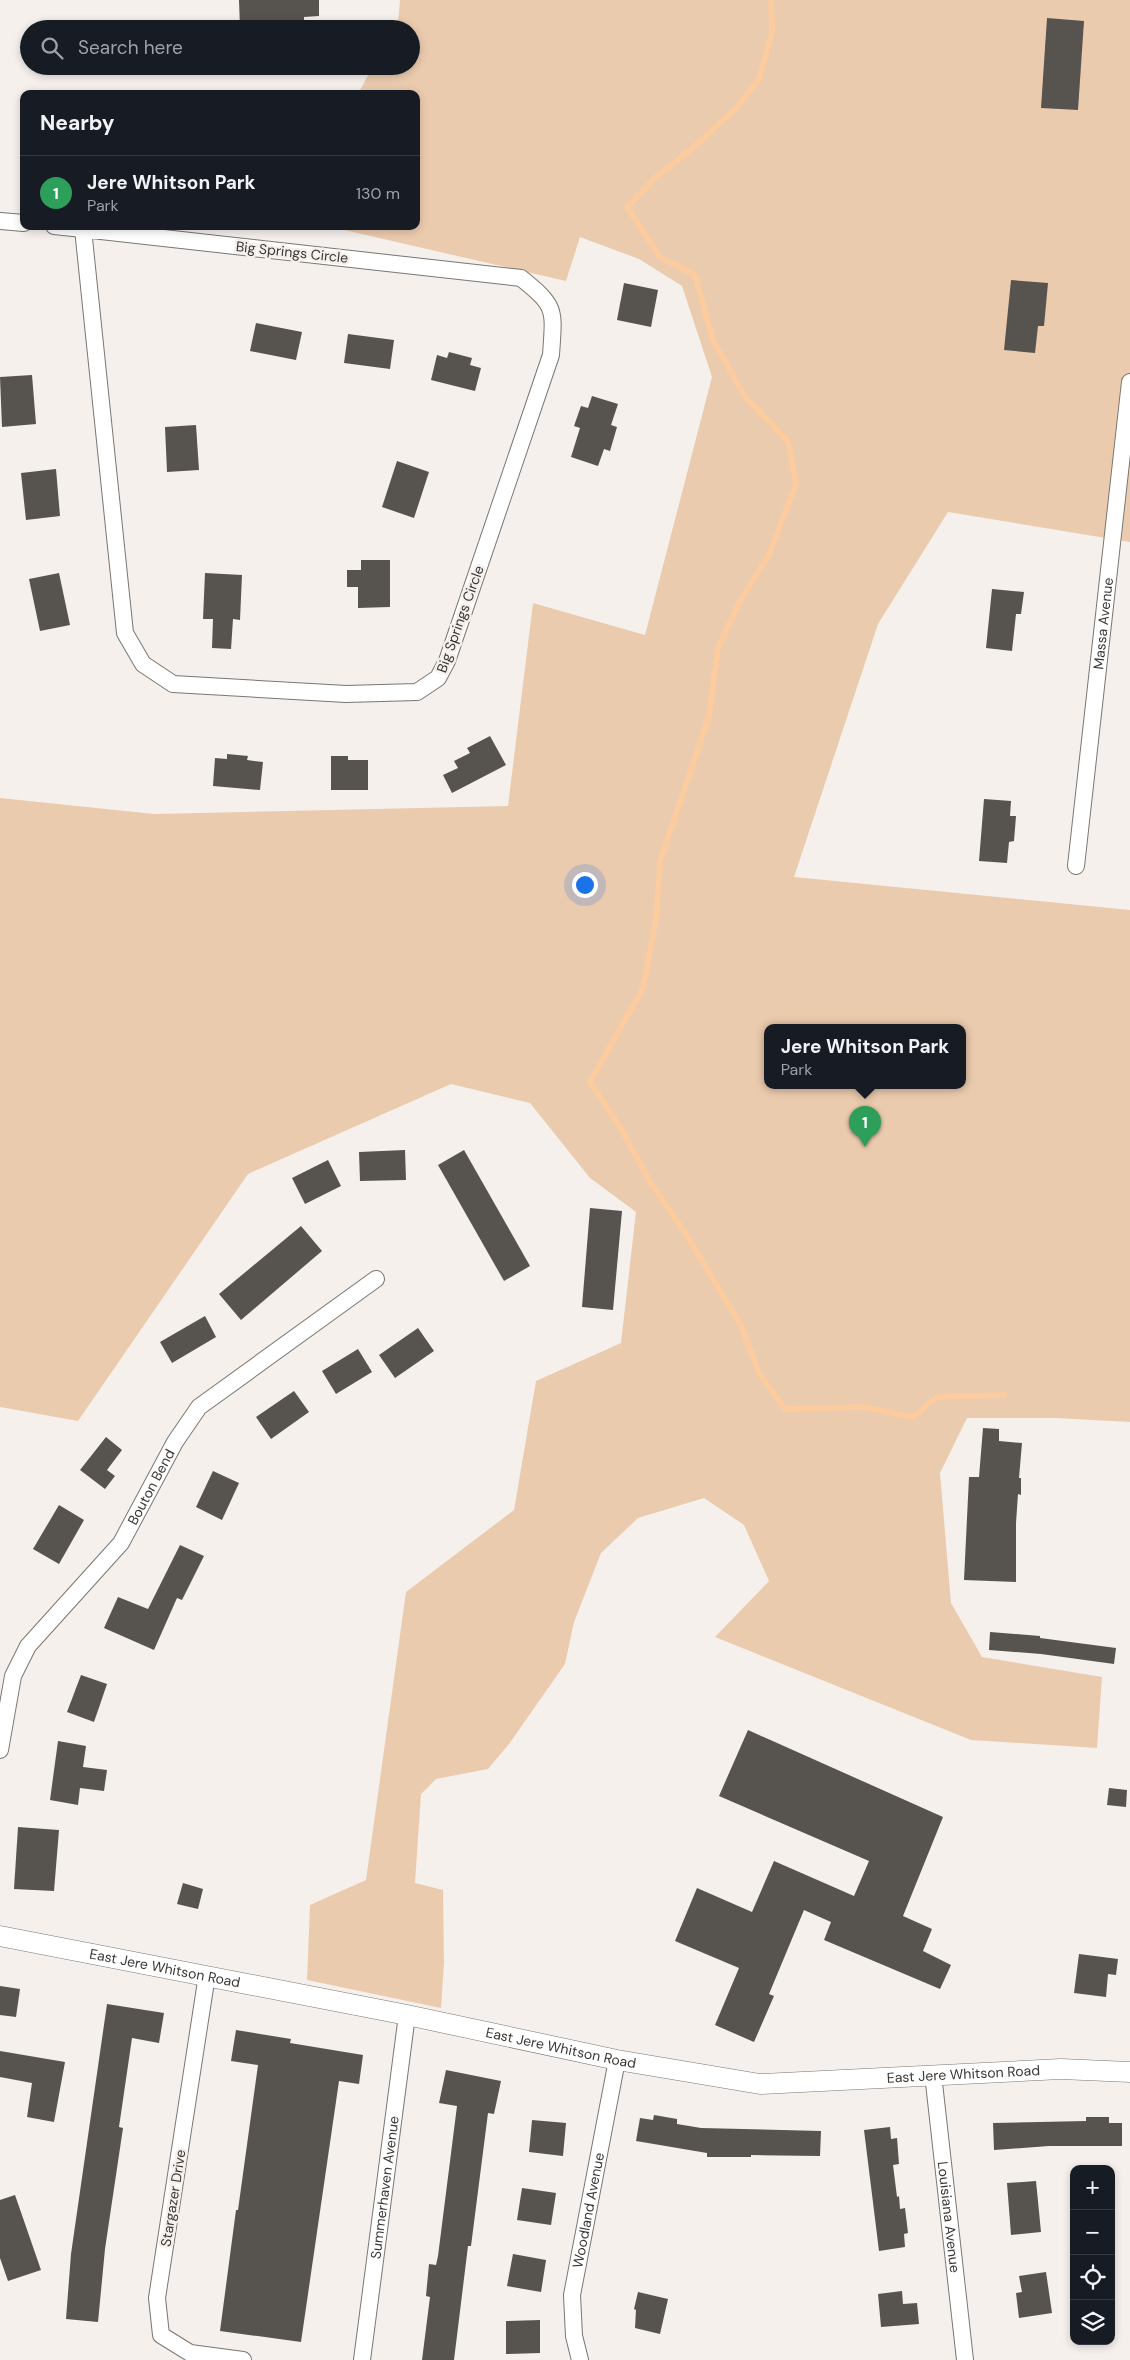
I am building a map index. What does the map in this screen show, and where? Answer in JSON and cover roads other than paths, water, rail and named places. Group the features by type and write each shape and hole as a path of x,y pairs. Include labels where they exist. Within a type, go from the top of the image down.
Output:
{"street":[{"path":"0,221 20,223"},
{"name":"Big Springs Circle","path":"82,230 126,633 143,664 173,684 346,694 417,692 438,678 450,652 551,355 552,312 543,296 521,278 91,230"},
{"name":"Massa Avenue","path":"1076,866 1124,490 1130,382"},
{"name":"Bouton Bend","path":"0,1750 13,1676 28,1646 121,1543 174,1442 199,1407 376,1279"},
{"name":"East Jere Whitson Road","path":"0,1936 407,2015 617,2060 760,2084 1061,2069 1130,2072"},
{"name":"Stargazer Drive","path":"207,1975 157,2298 161,2335 190,2353 243,2360"},
{"name":"Summerhaven Avenue","path":"362,2360 407,2015"},
{"name":"Woodland Avenue","path":"580,2360 574,2336 572,2295 617,2060"},
{"name":"Louisiana Avenue","path":"933,2074 965,2360"}],"waterway":[{"path":"771,0 772,32 759,79 736,108 693,148 656,177 627,207 660,257 695,275 713,340 745,397 788,441 796,484 769,555 740,601 718,648 709,717 660,862 656,919 643,988 590,1082 620,1127 649,1180 685,1233 741,1325 759,1373 785,1409 863,1407 913,1417 937,1397 1004,1395"}],"place":[{"name":"Jere Whitson Park","path":"865,1147"}]}
